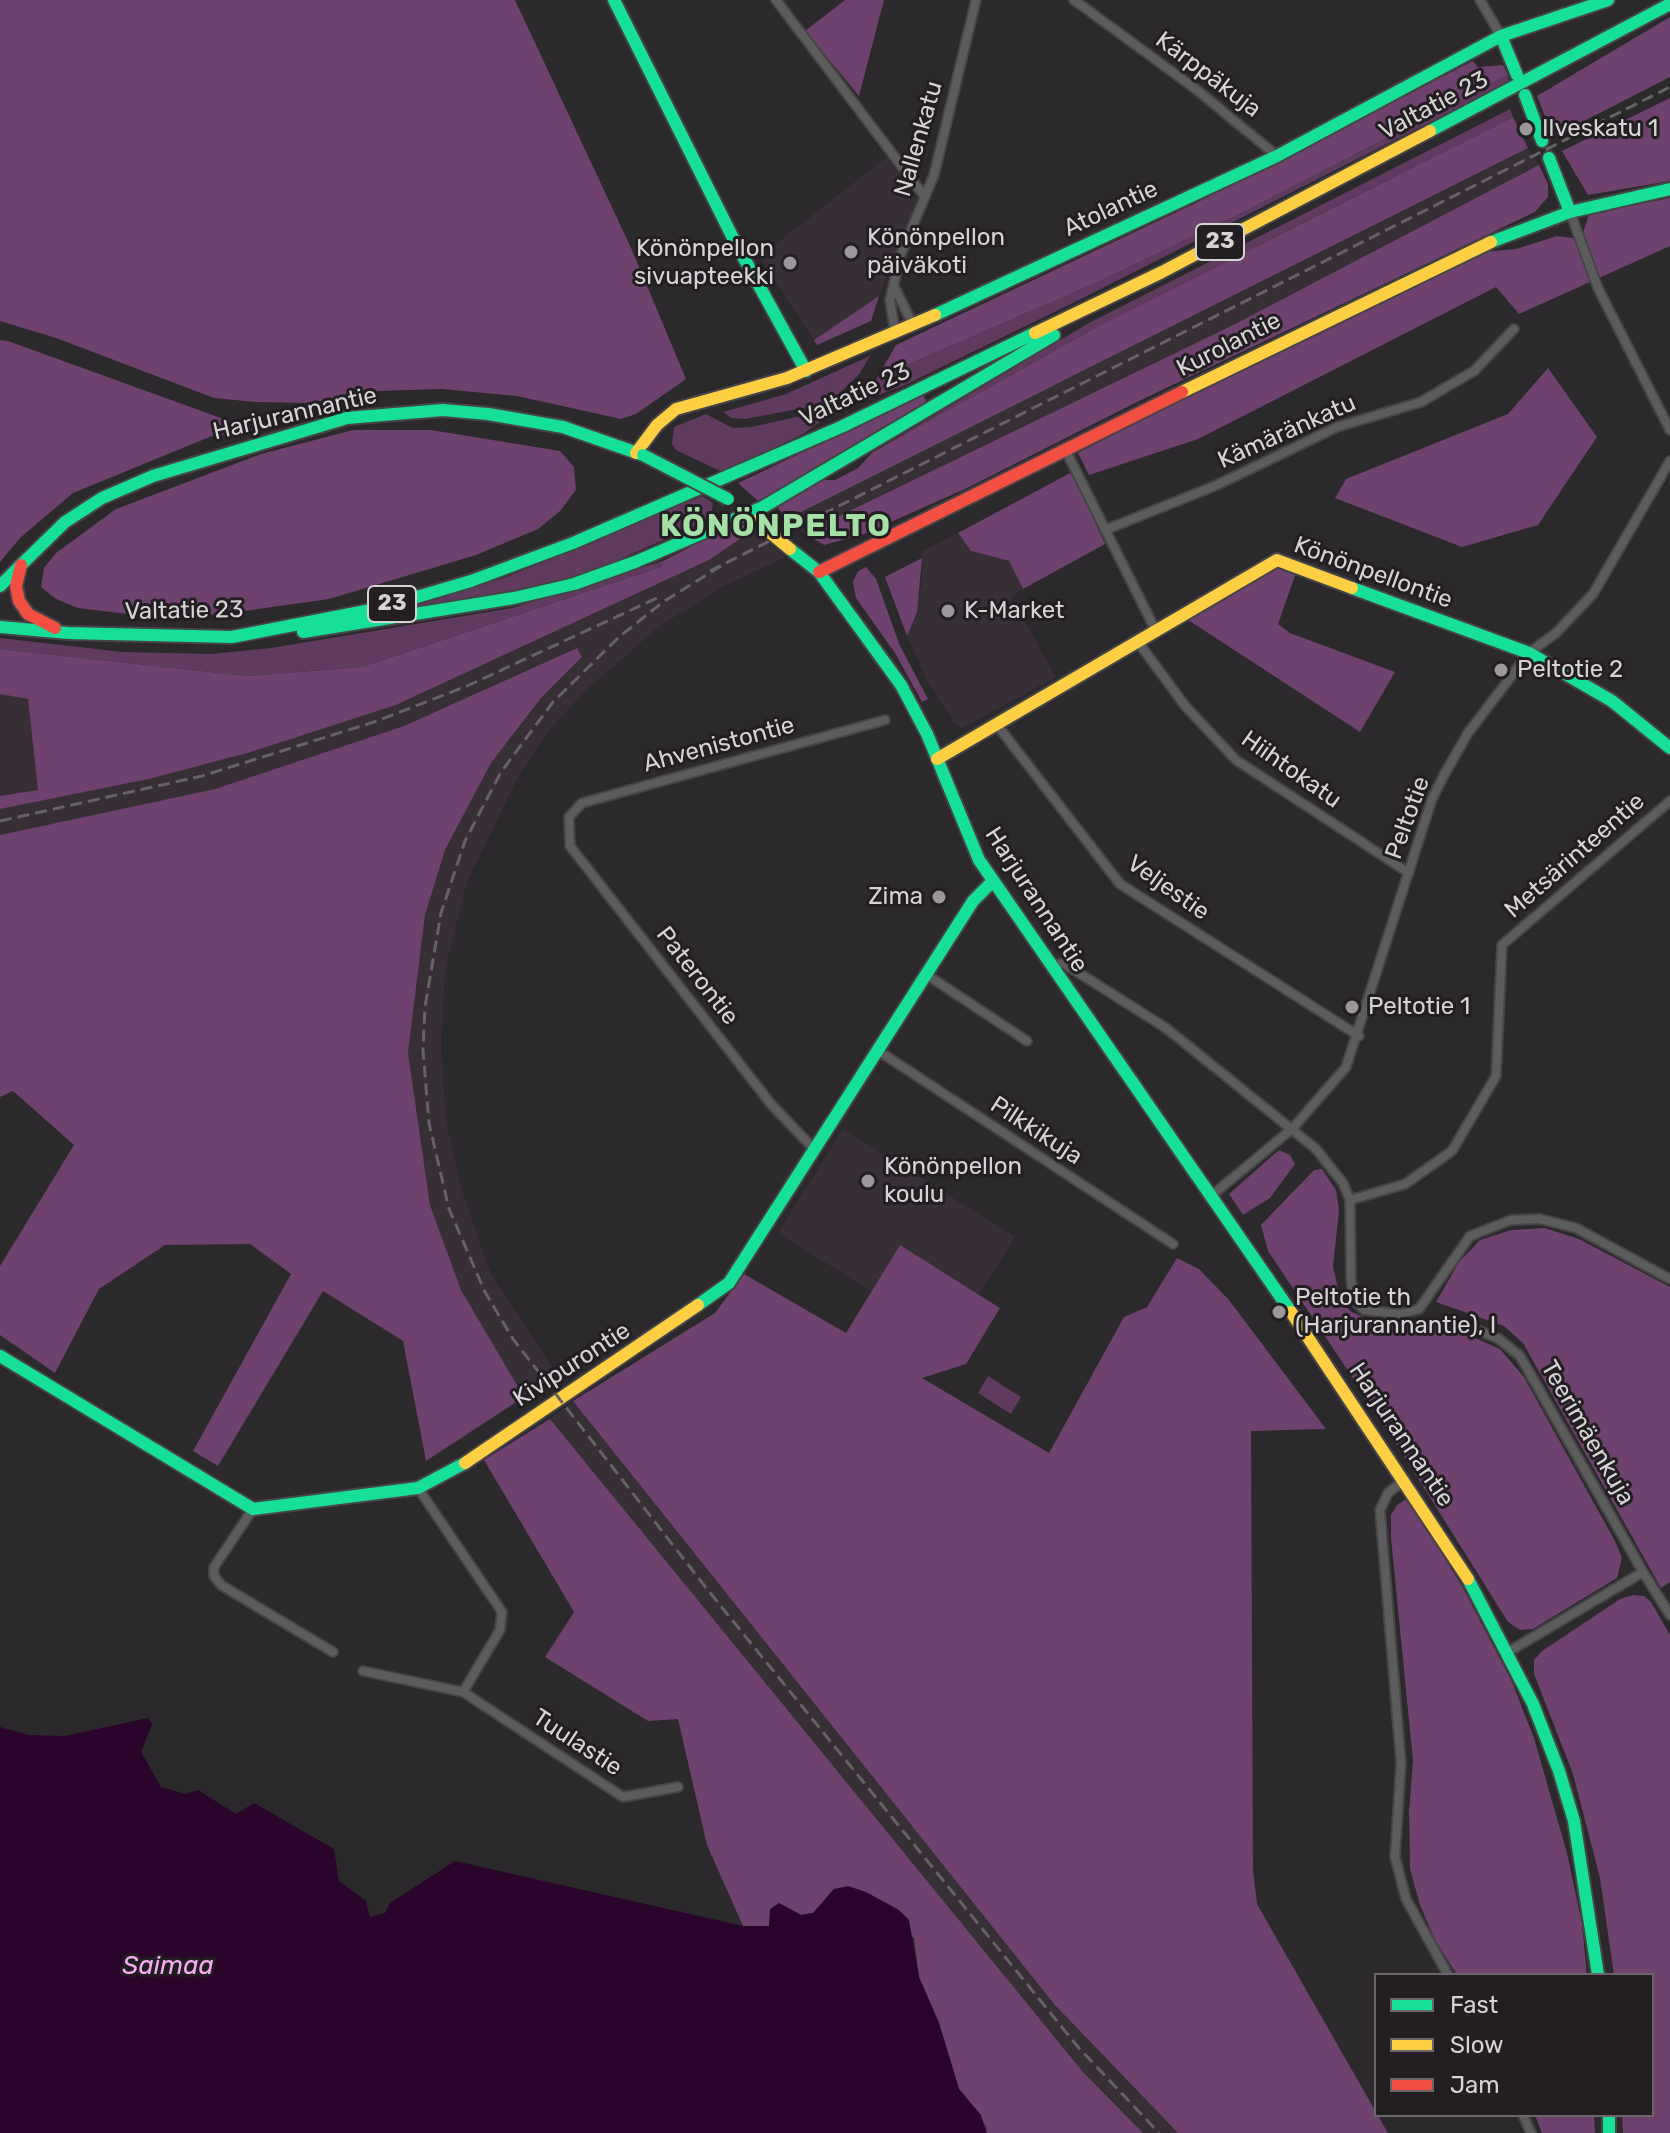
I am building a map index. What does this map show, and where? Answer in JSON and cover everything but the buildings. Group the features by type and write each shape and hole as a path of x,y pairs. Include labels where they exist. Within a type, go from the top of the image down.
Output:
{"main road":[{"path":"614,0 721,214 806,371"},
{"name":"Atolantie","path":"640,454 657,425 676,409 806,371 913,325 1277,156 1501,36 1608,0"},
{"name":"Valtatie 23","path":"0,627 68,633 232,637 376,609 471,581 573,543 841,427 1162,272 1670,4"},
{"path":"1501,36 1517,75"},
{"path":"1525,95 1542,141"},
{"path":"1549,158 1570,212"},
{"name":"Kurolantie","path":"819,572 1461,254 1570,212 1670,189"},
{"path":"232,637 321,631 514,598 574,584 752,518 1162,272"},
{"name":"Harjurannantie","path":"0,586 65,522 128,487 213,455 347,418 443,410 563,427 640,454 728,499 819,572 901,685 937,759 965,832 993,881 1405,1480 1449,1546 1508,1652 1559,1771 1574,1821 1598,1973"},
{"name":"Könönpellontie","path":"937,759 1277,560 1529,653 1612,701 1670,748"},
{"path":"21,565 16,586 19,601 28,614 68,633"},
{"name":"Kivipurontie","path":"253,1509 418,1488 461,1466 716,1296 747,1257 973,901 993,881"},
{"path":"1,1359 253,1509"}],"street":[{"path":"776,0 925,197"},
{"name":"Nallenkatu","path":"895,332 890,300 906,239 925,197 942,146 976,0"},
{"name":"Kärppäkuja","path":"1074,0 1249,130 1277,156"},
{"path":"1480,0 1501,36"},
{"path":"1570,212 1598,288 1670,423 1670,430"},
{"path":"894,286 913,325"},
{"name":"Kämäränkatu","path":"1105,530 1217,485 1337,427 1421,402 1474,371 1514,329"},
{"path":"1066,451 1155,629"},
{"name":"Peltotie","path":"1211,1196 1293,1128 1346,1067 1359,1036 1432,799 1444,775 1468,733 1529,653 1556,633 1593,594 1670,461"},
{"name":"Hiihtokatu","path":"1138,642 1186,707 1236,760 1409,873"},
{"name":"Ahvenistontie","path":"569,817 582,803 885,720"},
{"name":"Veljestie","path":"997,725 1120,884 1359,1036"},
{"name":"Metsärinteentie","path":"1350,1200 1405,1184 1452,1151 1496,1076 1502,945 1670,801"},
{"name":"Paterontie","path":"569,817 570,846 771,1104 815,1150"},
{"path":"1053,966 1063,963 1166,1028 1293,1128 1329,1165 1350,1200 1354,1300 1364,1310 1380,1314 1419,1309 1470,1236 1511,1220 1540,1219 1576,1228 1670,1279"},
{"path":"927,975 1027,1041"},
{"name":"Pilkkikuja","path":"877,1050 1173,1244"},
{"name":"Teerimäenkuja","path":"1480,1331 1499,1339 1520,1356 1670,1615"},
{"path":"1405,1480 1388,1493 1380,1510 1401,1763 1395,1857 1406,1899 1447,1973"},
{"path":"418,1488 502,1612 500,1630 463,1692"},
{"path":"253,1509 214,1567 214,1576 221,1585 333,1652"},
{"path":"1508,1652 1643,1572"},
{"name":"Tuulastie","path":"363,1671 463,1692 623,1797 678,1787"}],"shaded area":[{"path":"0,0 515,0 632,250 686,379 636,414 621,419 517,396 442,389 379,391 311,403 256,402 214,398 56,338 0,321"},
{"path":"845,0 884,0 859,96 805,31"},
{"path":"1670,17 1670,77 1553,137 1537,96"},
{"path":"1473,61 1478,67 1503,65 1508,75 1250,209 1096,283 877,378 896,345 1196,203"},
{"path":"1508,75 1509,82 1089,295 905,385 838,410 835,408 877,378 1096,283 1250,209"},
{"path":"1670,98 1670,181 1588,195 1562,151"},
{"path":"1510,109 1513,117 1093,329 872,453 1087,324"},
{"path":"1513,117 1528,148 787,519 778,508 780,503 819,480 835,480 858,468 872,453 1093,329"},
{"path":"1528,148 1539,165 1233,325 804,533 787,519"},
{"name":"Könönpellon päiväkoti","path":"887,157 917,199 879,296 814,340 759,257"},
{"path":"1539,165 1548,184 1548,197 1535,212 1139,401 967,488 864,534 824,545 804,533 1233,325"},
{"path":"1670,198 1670,246 1519,314 1496,287 1198,439 1089,475 1078,453 1461,254 1516,249 1557,236 1581,239 1589,214"},
{"path":"879,296 871,321 817,345 814,340"},
{"path":"0,340 254,430 212,436 73,493 20,538 0,562"},
{"path":"870,356 860,373 838,395 819,405 745,419 731,418 723,412 786,394"},
{"path":"1548,368 1597,437 1538,525 1462,547 1335,498 1346,479 1508,414"},
{"path":"923,395 927,402 758,501 738,483"},
{"path":"828,410 828,416 803,434 722,472 676,450 672,444 674,427 706,414 733,428"},
{"path":"353,430 431,430 560,451 574,467 576,490 560,511 538,529 476,555 329,599 230,613 161,618 78,608 56,599 41,587 44,568 56,553 116,509 261,454"},
{"path":"1072,472 1105,544 1023,589 1009,561 971,551 958,533"},
{"path":"702,496 713,503 711,514 704,522 600,568 561,581 379,617 507,577"},
{"path":"743,525 753,530 709,560 396,705 251,752 149,779 0,809 0,796 38,790 28,699 0,694 0,649 247,676 362,667 661,567 663,561 729,527"},
{"path":"753,530 785,557 720,588 656,629 584,692 547,733 517,779 467,882 445,970 441,1047 446,1120 461,1188 490,1272 559,1378 524,1397 461,1290 430,1205 408,1053 425,915 445,850 491,763 541,698 582,658 576,648 404,726 215,789 0,835 0,809 149,779 251,752 396,705 709,560"},
{"path":"958,533 971,551 1009,561 1023,589 1011,597 1056,677 962,728 955,724 928,682 907,636 922,584 921,552"},
{"path":"922,558 917,612 907,636 885,577"},
{"path":"663,561 661,567 362,667 247,676 0,649 0,638 123,652 211,654 271,648 512,608"},
{"path":"866,567 876,579 900,646 928,699 922,702 895,653 856,598 853,582 858,571"},
{"path":"1276,567 1296,573 1278,624 1290,633 1395,672 1360,732 1185,618"},
{"path":"577,648 582,657 541,698 491,763 445,850 425,915 408,1053 430,1205 461,1290 524,1397 426,1461 403,1341 323,1291 218,1466 193,1451 291,1274 250,1244 165,1245 99,1289 55,1373 0,1335 0,1266 74,1145 13,1091 0,1097 0,835 215,789 404,726"},
{"path":"0,694 28,699 38,791 0,796"},
{"name":"Könönpellon koulu","path":"843,1129 1015,1237 979,1294 900,1245 871,1291 778,1233"},
{"path":"1279,1150 1290,1155 1295,1164 1270,1198 1243,1215 1229,1194"},
{"path":"1322,1169 1336,1190 1339,1210 1333,1267 1340,1297 1350,1311 1371,1321 1437,1321 1500,1349 1524,1377 1615,1541 1622,1558 1617,1578 1533,1629 1520,1630 1508,1622 1389,1432 1268,1251 1261,1225 1314,1170"},
{"path":"1545,1228 1579,1239 1670,1287 1670,1582 1661,1588 1523,1343 1504,1326 1436,1302 1459,1262 1480,1240 1511,1230"},
{"path":"900,1245 1000,1308 966,1364 922,1378 1049,1453 1124,1317 1147,1307 1177,1258 1199,1269 1229,1300 1326,1429 1251,1431 1253,1869 1257,1904 1374,2109 1374,2117 1379,2117 1388,2133 1178,2133 1054,2004 573,1401 715,1313 744,1274 846,1333"},
{"path":"988,1376 1021,1397 1011,1414 978,1393"},
{"path":"573,1401 1054,2004 1178,2133 1143,2133 1083,2072 550,1419"},
{"path":"550,1419 1083,2072 1143,2133 987,2133 986,2126 959,2089 939,2023 919,1977 914,1938 834,1889 813,1913 801,1915 779,1903 769,1926 743,1926 707,1845 678,1719 648,1721 545,1657 574,1612 484,1460"},
{"path":"1407,1499 1462,1586 1512,1682 1534,1738 1567,1853 1582,1924 1587,1973 1456,1973 1435,1940 1420,1905 1410,1869 1409,1812 1413,1761 1391,1538 1391,1515 1397,1505"},
{"path":"1644,1596 1651,1602 1670,1635 1670,2133 1623,2133 1622,2117 1654,2117 1654,1973 1614,1973 1600,1878 1573,1774 1534,1674 1534,1660 1542,1651 1620,1599"},
{"path":"1536,2117 1594,2117 1595,2133 1542,2133"}],"water":[{"name":"Saimaa","path":"148,1718 152,1724 141,1752 161,1787 185,1794 198,1790 236,1814 254,1803 334,1849 339,1881 366,1901 370,1917 385,1913 390,1903 455,1861 743,1926 769,1926 770,1909 779,1903 801,1915 813,1913 834,1889 848,1886 866,1892 899,1910 909,1920 919,1977 939,2023 959,2089 981,2115 986,2133 0,2133 0,1727 29,1735 65,1736"}],"railway":[{"path":"710,571 1670,87"},
{"path":"721,566 663,602 619,637 553,702 501,772 465,841 441,913 425,1007 423,1050 429,1123 449,1209 485,1292 513,1339 707,1589 1078,2047 1159,2133"},
{"path":"0,821 202,776 377,721 467,686 657,598"}],"traffic: fast":[{"path":"614,0 734,240 806,371"},
{"path":"935,315 1277,156 1501,36 1608,0"},
{"path":"1430,131 1670,4"},
{"path":"1501,36 1517,75"},
{"path":"1525,95 1542,141"},
{"path":"1549,158 1570,212"},
{"path":"1491,242 1570,212 1670,189"},
{"path":"0,627 68,633 232,637 376,609 471,581 573,543 841,427 1035,333"},
{"path":"303,632 514,598 574,584 635,562 763,507 1054,335"},
{"path":"21,565 65,522 102,498 153,476 347,418 443,410 488,414 563,427 643,455"},
{"path":"643,455 728,499"},
{"path":"790,549 819,572 901,685 927,734 979,860 1291,1312"},
{"path":"0,586 20,566"},
{"path":"1352,588 1529,653 1612,701 1670,748"},
{"path":"698,1305 729,1283 973,901 993,881"},
{"path":"0,1356 253,1509 418,1488 465,1463"},
{"path":"1468,1579 1533,1704 1559,1771 1574,1821 1598,1973"},
{"path":"1609,2117 1609,2133"}],"traffic: slow":[{"path":"1035,333 1162,272 1430,131"},
{"path":"1182,392 1491,242"},
{"path":"636,453 657,425 676,409 787,378 935,315"},
{"path":"756,521 790,549"},
{"path":"937,759 1277,560 1352,588"},
{"path":"465,1463 698,1305"},
{"path":"1291,1312 1468,1579"}],"traffic: jam":[{"path":"819,572 1182,392"},
{"path":"21,565 16,586 19,601 28,614 55,628"}],"place":[{"name":"Ilveskatu 1","path":"1526,129"},
{"name":"Könönpellon päiväkoti","path":"851,252"},
{"name":"Könönpellon sivuapteekki","path":"790,263"},
{"name":"K-Market","path":"948,611"},
{"name":"Peltotie 2","path":"1501,670"},
{"name":"Zima","path":"939,897"},
{"name":"Peltotie 1","path":"1352,1007"},
{"name":"Könönpellon koulu","path":"868,1181"},
{"name":"Peltotie th (Harjurannantie), I","path":"1279,1312"}],"district":[{"name":"KÖNÖNPELTO","path":"776,527"}]}
